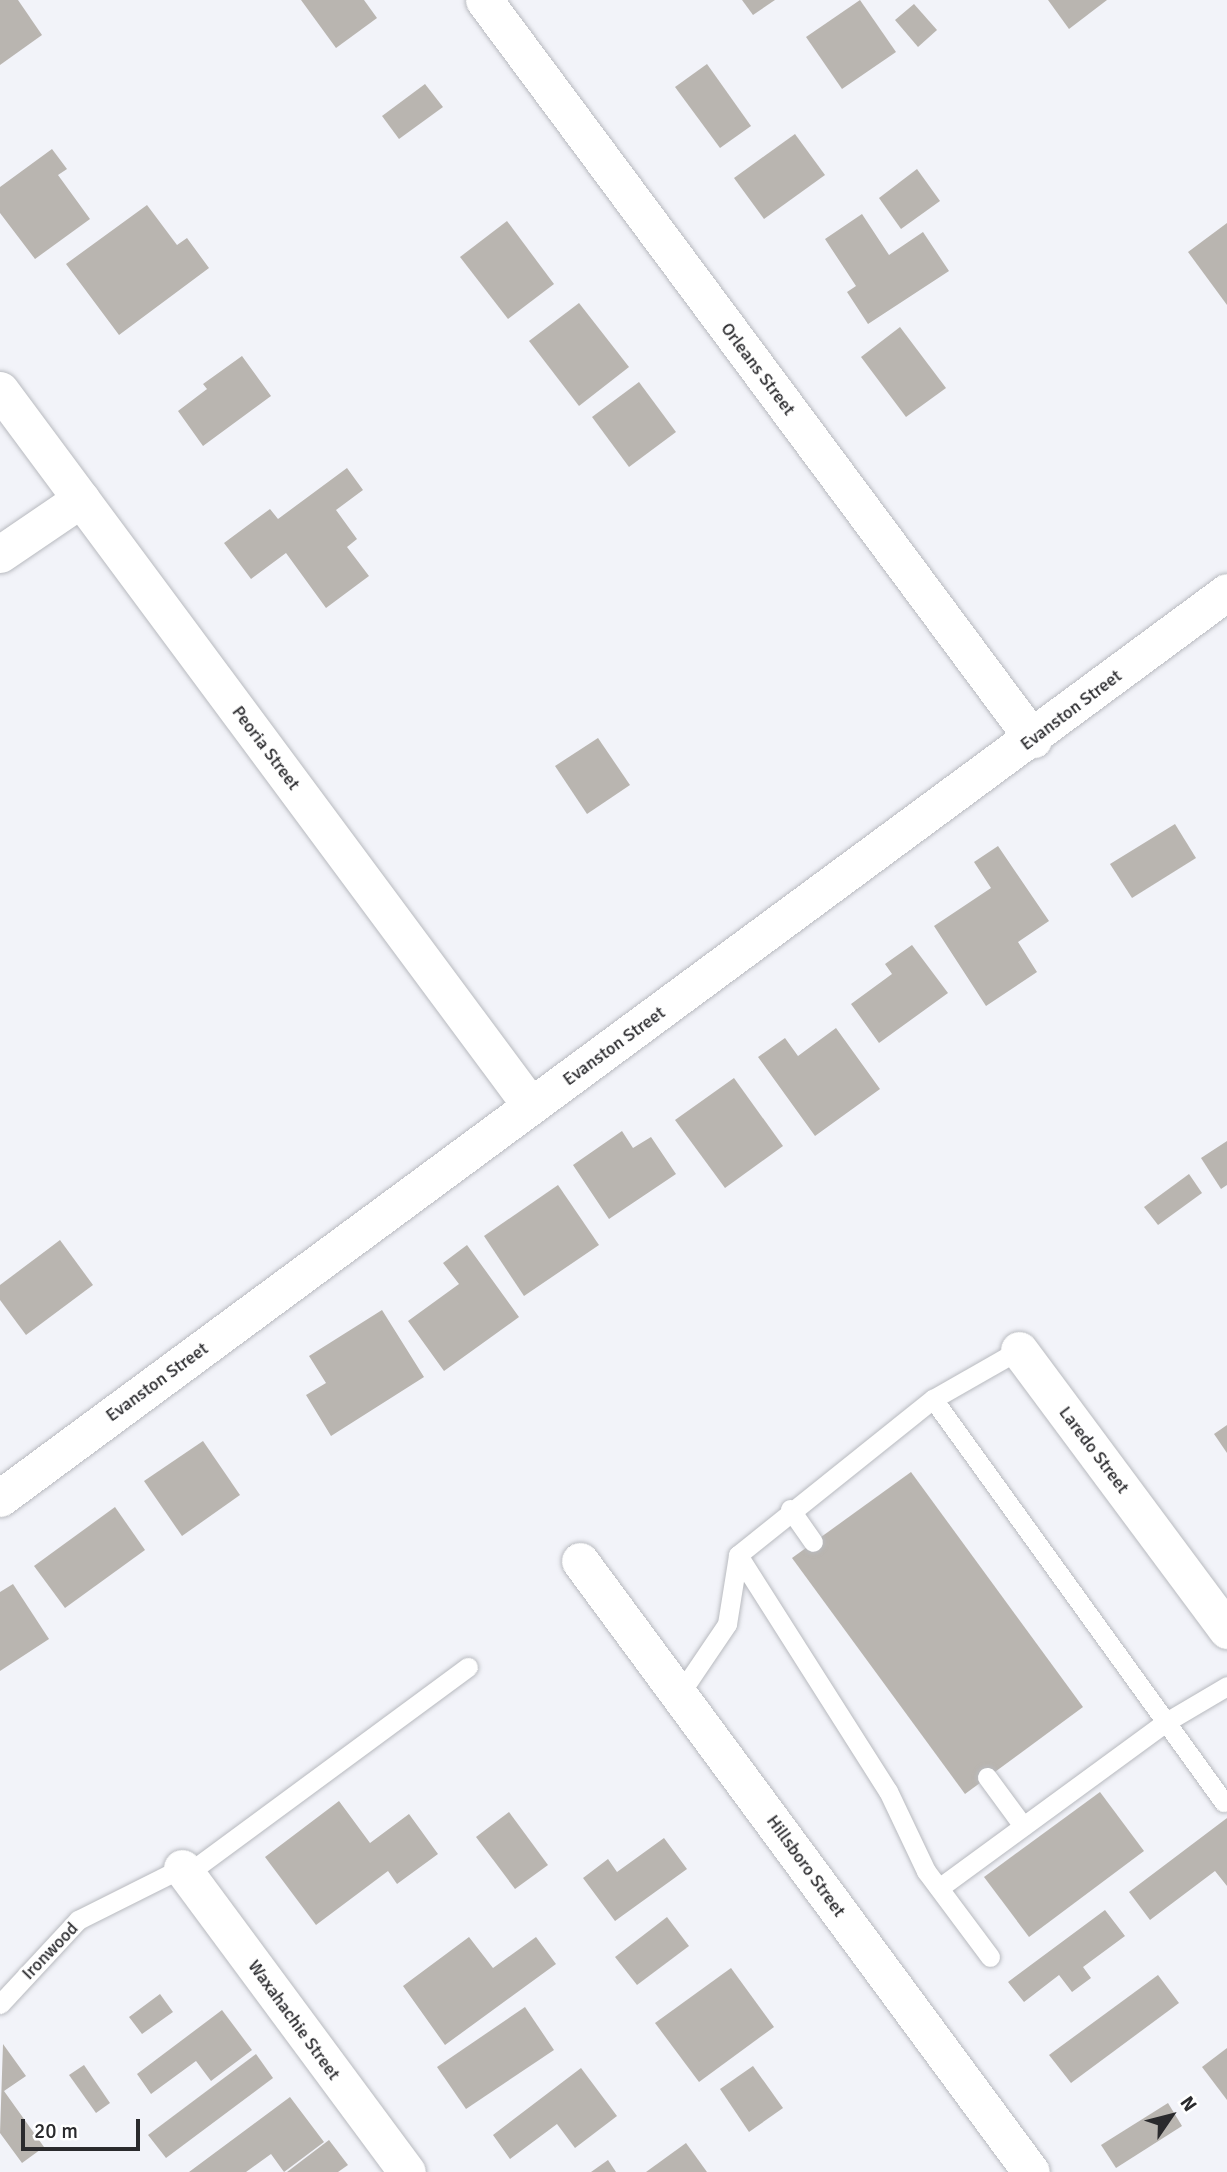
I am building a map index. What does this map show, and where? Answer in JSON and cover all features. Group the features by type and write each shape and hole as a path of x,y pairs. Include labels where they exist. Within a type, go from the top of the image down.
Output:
{"street":[{"name":"Orleans Street","path":"484,0 1033,738"},
{"name":"Peoria Street","path":"0,390 531,1107"},
{"path":"0,554 81,499"},
{"name":"Evanston Street","path":"0,1497 1033,738 1227,592"},
{"name":"Laredo Street","path":"1019,1350 1227,1630"},
{"name":"Hillsboro Street","path":"580,1561 1031,2172"},
{"name":"Waxahachie Street","path":"184,1871 407,2172"}],"lane":[{"name":"Laredo Street","path":"738,1555 790,1509 933,1399 1019,1350"},
{"path":"933,1399 1224,1802"},
{"path":"790,1509 813,1542"},
{"path":"679,1695 727,1623 738,1555"},
{"path":"738,1555 888,1791 939,1888 990,1958"},
{"name":"Ironwood","path":"0,2004 78,1920 184,1871 468,1667"},
{"path":"939,1888 1166,1722 1227,1686"},
{"path":"987,1777 1023,1826"}],"building":[{"path":"0,0 18,0 42,35 0,65"},
{"path":"301,0 364,0 377,18 336,48"},
{"path":"742,0 775,0 753,15"},
{"path":"860,0 896,52 842,89 806,37"},
{"path":"1048,0 1107,0 1069,29"},
{"path":"914,4 937,30 918,47 895,20"},
{"path":"707,64 751,126 720,148 675,87"},
{"path":"425,84 443,107 399,139 382,116"},
{"path":"795,134 825,175 764,219 734,178"},
{"path":"52,149 67,169 58,175 90,219 35,259 0,213 0,187"},
{"path":"917,169 940,201 901,229 879,198"},
{"path":"147,205 177,245 187,238 209,268 119,335 66,264"},
{"path":"862,214 889,255 923,232 949,271 868,324 847,292 856,286 825,239"},
{"path":"507,221 554,284 508,319 460,257"},
{"path":"1227,223 1227,305 1188,252"},
{"path":"579,303 629,367 579,406 529,341"},
{"path":"900,327 946,388 906,417 861,357"},
{"path":"242,356 271,396 203,446 178,411 207,389 203,384"},
{"path":"639,382 676,432 629,467 592,417"},
{"path":"347,468 363,490 336,510 357,539 347,547 369,576 326,608 286,553 251,579 224,543 270,509 278,519"},
{"path":"598,738 630,785 587,814 555,766"},
{"path":"1175,824 1196,858 1132,898 1110,864"},
{"path":"998,846 1049,921 1018,942 1037,972 986,1006 934,926 991,888 974,862"},
{"path":"912,945 948,993 879,1043 851,1004 892,974 885,964"},
{"path":"836,1028 880,1089 815,1136 758,1057 785,1038 798,1056"},
{"path":"734,1078 783,1146 725,1188 675,1120"},
{"path":"622,1131 633,1148 651,1137 676,1174 609,1219 573,1165"},
{"path":"1227,1141 1227,1185 1221,1189 1201,1158"},
{"path":"1189,1174 1202,1193 1158,1225 1144,1207"},
{"path":"558,1185 599,1245 524,1296 484,1236"},
{"path":"60,1240 93,1285 26,1335 0,1300 0,1285"},
{"path":"467,1245 519,1317 444,1371 408,1321 459,1284 443,1263"},
{"path":"382,1310 424,1377 331,1436 306,1395 326,1383 309,1356"},
{"path":"1227,1425 1227,1453 1214,1434"},
{"path":"203,1441 240,1495 182,1536 144,1481"},
{"path":"911,1472 1083,1707 965,1794 792,1558"},
{"path":"115,1507 145,1550 65,1608 34,1566"},
{"path":"13,1584 49,1639 0,1671 0,1592"},
{"path":"1100,1792 1144,1851 1029,1937 984,1877"},
{"path":"339,1801 370,1843 409,1814 438,1854 397,1884 388,1871 316,1925 265,1857"},
{"path":"509,1812 548,1865 515,1889 476,1837"},
{"path":"1227,1818 1227,1886 1215,1871 1150,1920 1129,1892"},
{"path":"664,1838 687,1869 615,1921 583,1878 608,1859 617,1872"},
{"path":"1105,1910 1125,1936 1083,1967 1091,1978 1072,1992 1059,1975 1024,2002 1008,1982"},
{"path":"667,1917 689,1946 637,1985 615,1957"},
{"path":"469,1937 493,1968 536,1937 556,1964 445,2045 403,1986"},
{"path":"731,1968 774,2027 699,2082 655,2023"},
{"path":"1158,1975 1179,2003 1071,2083 1049,2055"},
{"path":"160,1994 173,2012 142,2034 129,2017"},
{"path":"525,2007 554,2050 466,2109 437,2067"},
{"path":"222,2010 252,2050 211,2081 196,2061 151,2094 137,2074"},
{"path":"3,2044 26,2076 4,2091 44,2147 22,2163 0,2133"},
{"path":"1227,2048 1227,2100 1202,2067"},
{"path":"256,2054 273,2078 166,2158 148,2135"},
{"path":"84,2065 110,2103 96,2113 69,2075"},
{"path":"753,2066 783,2108 749,2132 720,2089"},
{"path":"581,2068 617,2116 575,2148 557,2124 510,2159 493,2135"},
{"path":"290,2097 324,2142 284,2172 271,2154 246,2172 189,2172"},
{"path":"1168,2103 1182,2126 1116,2168 1101,2145"},
{"path":"329,2140 348,2165 338,2172 287,2172"},
{"path":"686,2143 707,2172 646,2172"},
{"path":"608,2160 616,2172 591,2172"}]}
